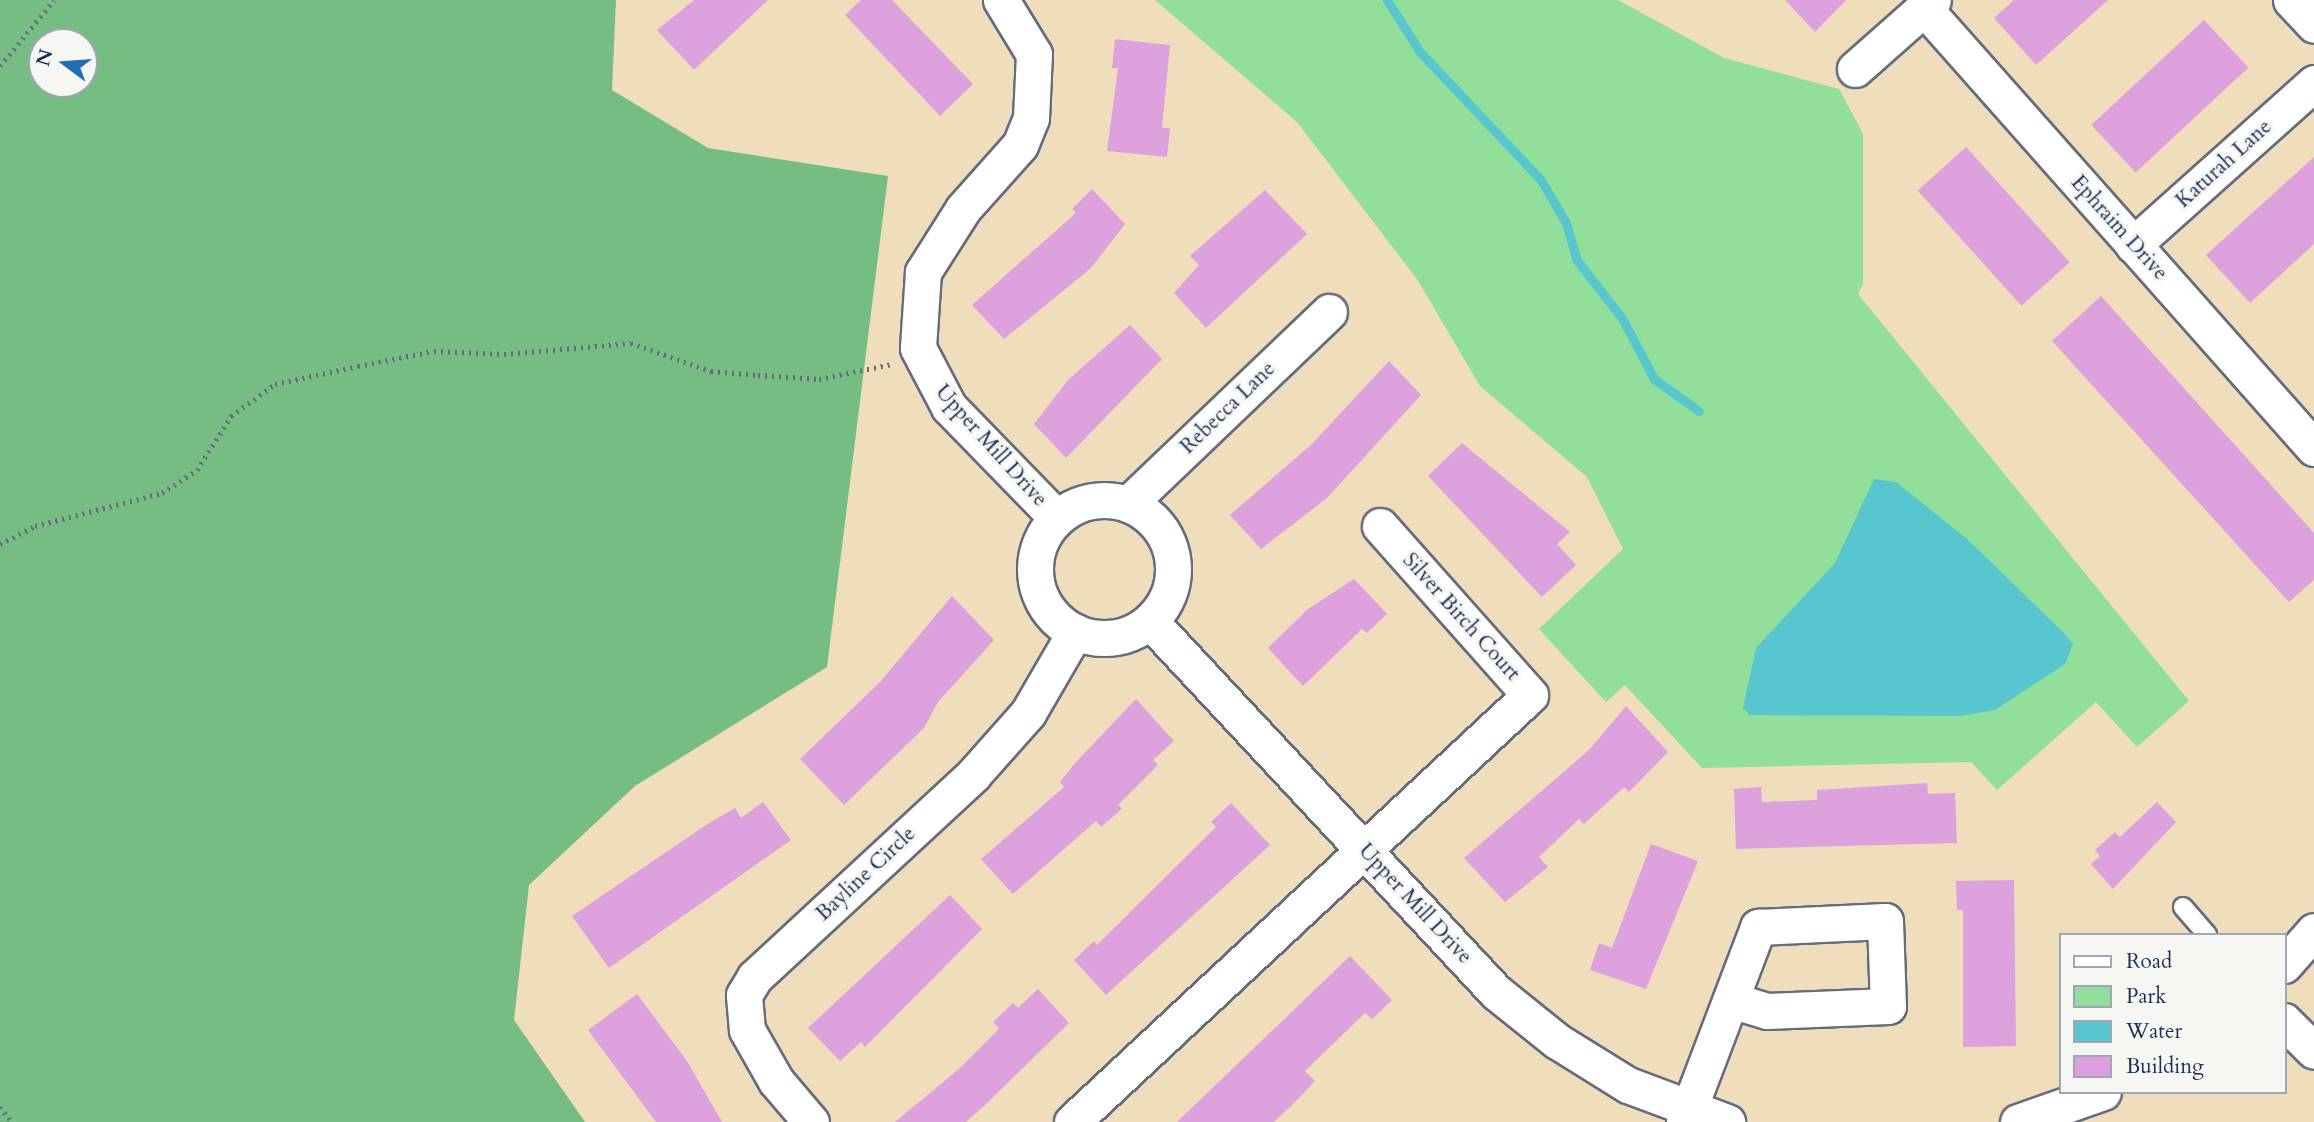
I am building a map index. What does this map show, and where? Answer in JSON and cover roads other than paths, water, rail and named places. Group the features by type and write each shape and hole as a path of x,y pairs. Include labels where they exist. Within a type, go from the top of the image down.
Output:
{"street":[{"name":"Upper Mill Drive","path":"1001,0 1034,54 1031,118 1020,145 963,209 923,272 916,312 922,358 949,407 1057,518"},
{"path":"2291,0 2314,24"},
{"path":"1855,69 1928,4"},
{"name":"Ephraim Drive","path":"1928,4 2133,245 2314,448"},
{"name":"Katurah Lane","path":"2133,245 2314,83"},
{"name":"Rebecca Lane","path":"1128,504 1329,312"},
{"name":"Upper Mill Drive","path":"1075,632 1056,620 1035,580 1043,536 1057,518 1091,501 1128,504"},
{"path":"1075,632 1114,638 1150,621 1169,591 1172,556 1164,534 1128,504"},
{"name":"Silver Birch Court","path":"1365,849 1530,695 1380,526"},
{"name":"Upper Mill Drive","path":"1150,621 1527,1017 1629,1085 1686,1116 1727,1122"},
{"name":"Bayline Circle","path":"811,1122 776,1080 747,1030 744,995 755,977 973,775 1028,713 1075,632"},
{"path":"1072,1122 1365,849"},
{"path":"1686,1116 1758,927 1885,921 1888,1006 1767,1011 1731,1000"},
{"path":"2286,963 2314,931"},
{"path":"2286,1023 2314,1051"},
{"path":"2018,1122 2097,1094"}],"lane":[{"path":"2183,907 2205,933"}],"water":[{"path":"1874,479 1896,482 1967,539 2073,644 2065,664 1995,710 1959,716 1750,715 1743,708 1756,648 1835,563"}],"waterway":[{"path":"1387,0 1420,52 1541,180 1566,223 1576,259 1622,318 1654,379 1699,411"}]}
